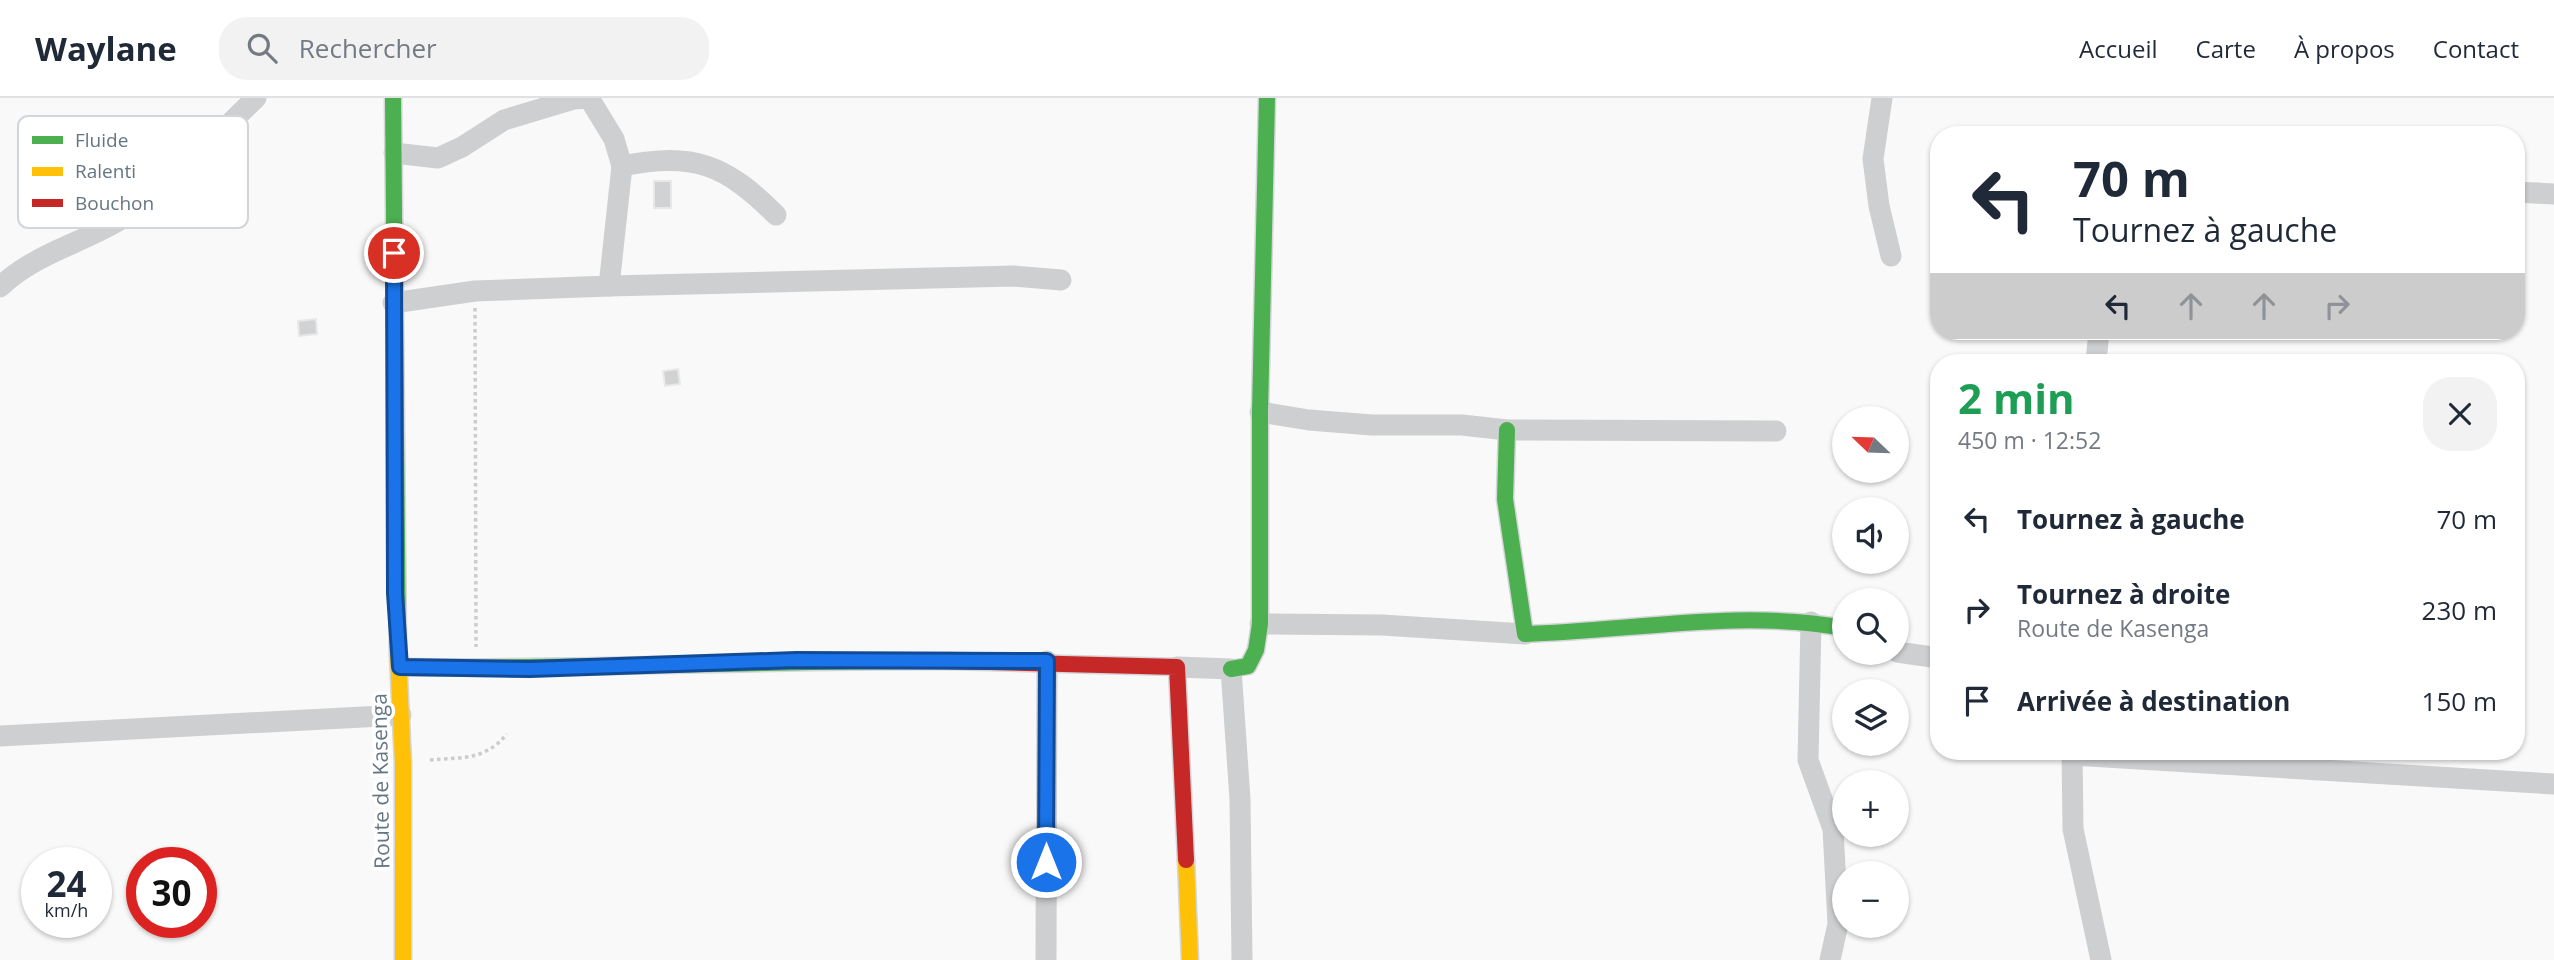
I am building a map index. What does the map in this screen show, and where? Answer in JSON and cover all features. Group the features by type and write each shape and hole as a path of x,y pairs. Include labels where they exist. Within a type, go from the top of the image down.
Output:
{"main road":[{"name":"Route de Kasenga","path":"393,98 395,593 403,764 402,960"},
{"path":"1231,669 1248,666 1254,659 1260,624 1260,412 1267,98"},
{"path":"1507,430 1505,499 1525,634 1688,623 1811,622 1832,626"},
{"path":"400,667 650,667 796,660 1047,661 1177,667 1190,960"}],"street":[{"path":"237,116 256,98"},
{"path":"394,153 438,158 462,147 504,120 574,99 588,98 614,139 622,166 609,286"},
{"path":"1882,98 1873,159 1879,206 1891,256"},
{"path":"622,166 649,161 709,165 732,175 776,215"},
{"path":"2525,192 2554,194"},
{"path":"0,287 30,263 104,228"},
{"path":"394,303 475,291 609,286 1014,276 1061,280"},
{"path":"1260,412 1359,424 1462,425 1507,430 1776,431"},
{"path":"1811,622 1808,760 1832,830 1838,924 1830,960"},
{"path":"1260,624 1382,625 1525,634"},
{"path":"1909,654 1930,657"},
{"path":"1046,960 1047,661"},
{"path":"1177,667 1231,669 1240,799 1242,960"},
{"path":"0,736 401,715"},
{"path":"2072,760 2073,830 2101,960"},
{"path":"2177,760 2554,785"}],"path":[{"path":"475,291 476,667"},
{"path":"403,764 481,755 494,750 507,734"}],"building":[{"path":"654,181 671,181 671,208 654,208"},
{"path":"316,319 317,334 299,336 298,321"},
{"path":"678,369 680,384 665,386 663,371"}],"traffic: fast":[{"path":"393,98 398,655"},
{"path":"1231,669 1248,666 1256,650 1260,624 1260,412 1267,98"},
{"path":"1507,430 1505,499 1525,634 1765,620 1832,626"},
{"path":"400,667 951,661"}],"traffic: slow":[{"path":"398,655 403,763 403,960"},
{"path":"1186,860 1190,960"}],"traffic: jam":[{"path":"951,661 1177,667 1186,860"}],"route":[{"path":"394,253 395,593 400,667 650,667 796,660 1047,661 1046,862"}]}
